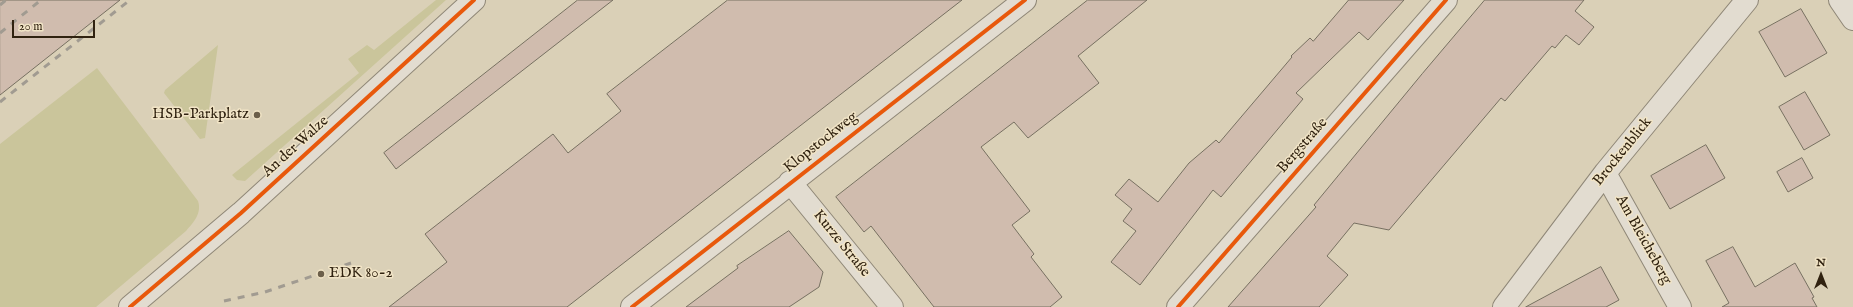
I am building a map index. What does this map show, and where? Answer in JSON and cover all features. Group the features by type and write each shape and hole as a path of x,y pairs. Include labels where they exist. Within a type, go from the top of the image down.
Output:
{"street":[{"name":"An der Walze","path":"130,307 241,213 474,0"},
{"name":"Klopstockweg","path":"632,307 790,182 1025,0"},
{"name":"Bergstraße","path":"1178,307 1446,0"},
{"name":"Brockenblick","path":"1504,307 1605,173 1747,0"},
{"path":"1840,0 1853,19"},
{"name":"Am Bleicheberg","path":"1605,173 1680,307"},
{"name":"Kurze Straße","path":"790,182 892,307"}],"shaded area":[{"path":"436,0 446,0 245,181 237,180 232,175 359,73 348,59 367,45 374,50"},
{"path":"218,45 205,138 200,139 164,93 165,90"},
{"path":"97,68 198,201 198,213 186,231 96,307 0,307 0,144"}],"building":[{"path":"0,0 120,0 0,95"},
{"path":"578,0 613,0 396,169 384,153"},
{"path":"728,0 962,0 567,307 389,307 447,262 425,234 553,134 568,153 621,111 607,94"},
{"path":"1088,0 1147,0 1078,56 1099,83 1028,138 1014,122 981,147 1030,211 1012,225 1034,254 1031,257 1062,297 1050,307 934,307 871,226 864,232 836,197"},
{"path":"1349,0 1404,0 1368,40 1359,32 1296,93 1303,99 1221,197 1213,190 1140,285 1111,262 1136,231 1123,221 1132,209 1115,195 1129,179 1158,202 1189,163 1216,140 1219,143 1292,57 1291,56 1310,38 1313,41"},
{"path":"1485,0 1584,0 1575,11 1594,27 1579,45 1566,35 1555,48 1552,46 1505,101 1501,98 1389,230 1354,223 1327,256 1348,275 1319,307 1228,307 1316,207 1314,205"},
{"path":"1801,9 1827,53 1785,77 1759,32"},
{"path":"1805,92 1830,135 1804,150 1779,107"},
{"path":"1706,145 1725,178 1670,209 1651,176"},
{"path":"1802,158 1813,178 1788,192 1777,172"},
{"path":"789,231 823,272 819,287 789,307 686,307 738,268 737,266"},
{"path":"1733,247 1755,287 1795,263 1814,297 1812,298 1817,307 1722,307 1729,303 1706,261"},
{"path":"1601,267 1619,300 1606,307 1526,307"}],"railway":[{"path":"0,5 6,0"},
{"path":"0,33 41,0"},
{"path":"0,102 130,0"},
{"path":"224,301 265,292 351,263"}],"cycle path":[{"path":"130,307 241,213 474,0"},
{"path":"632,307 1025,0"},
{"path":"1178,307 1446,0"}],"place":[{"name":"HSB-Parkplatz","path":"257,115"},
{"name":"EDK 80-2","path":"321,274"}]}
